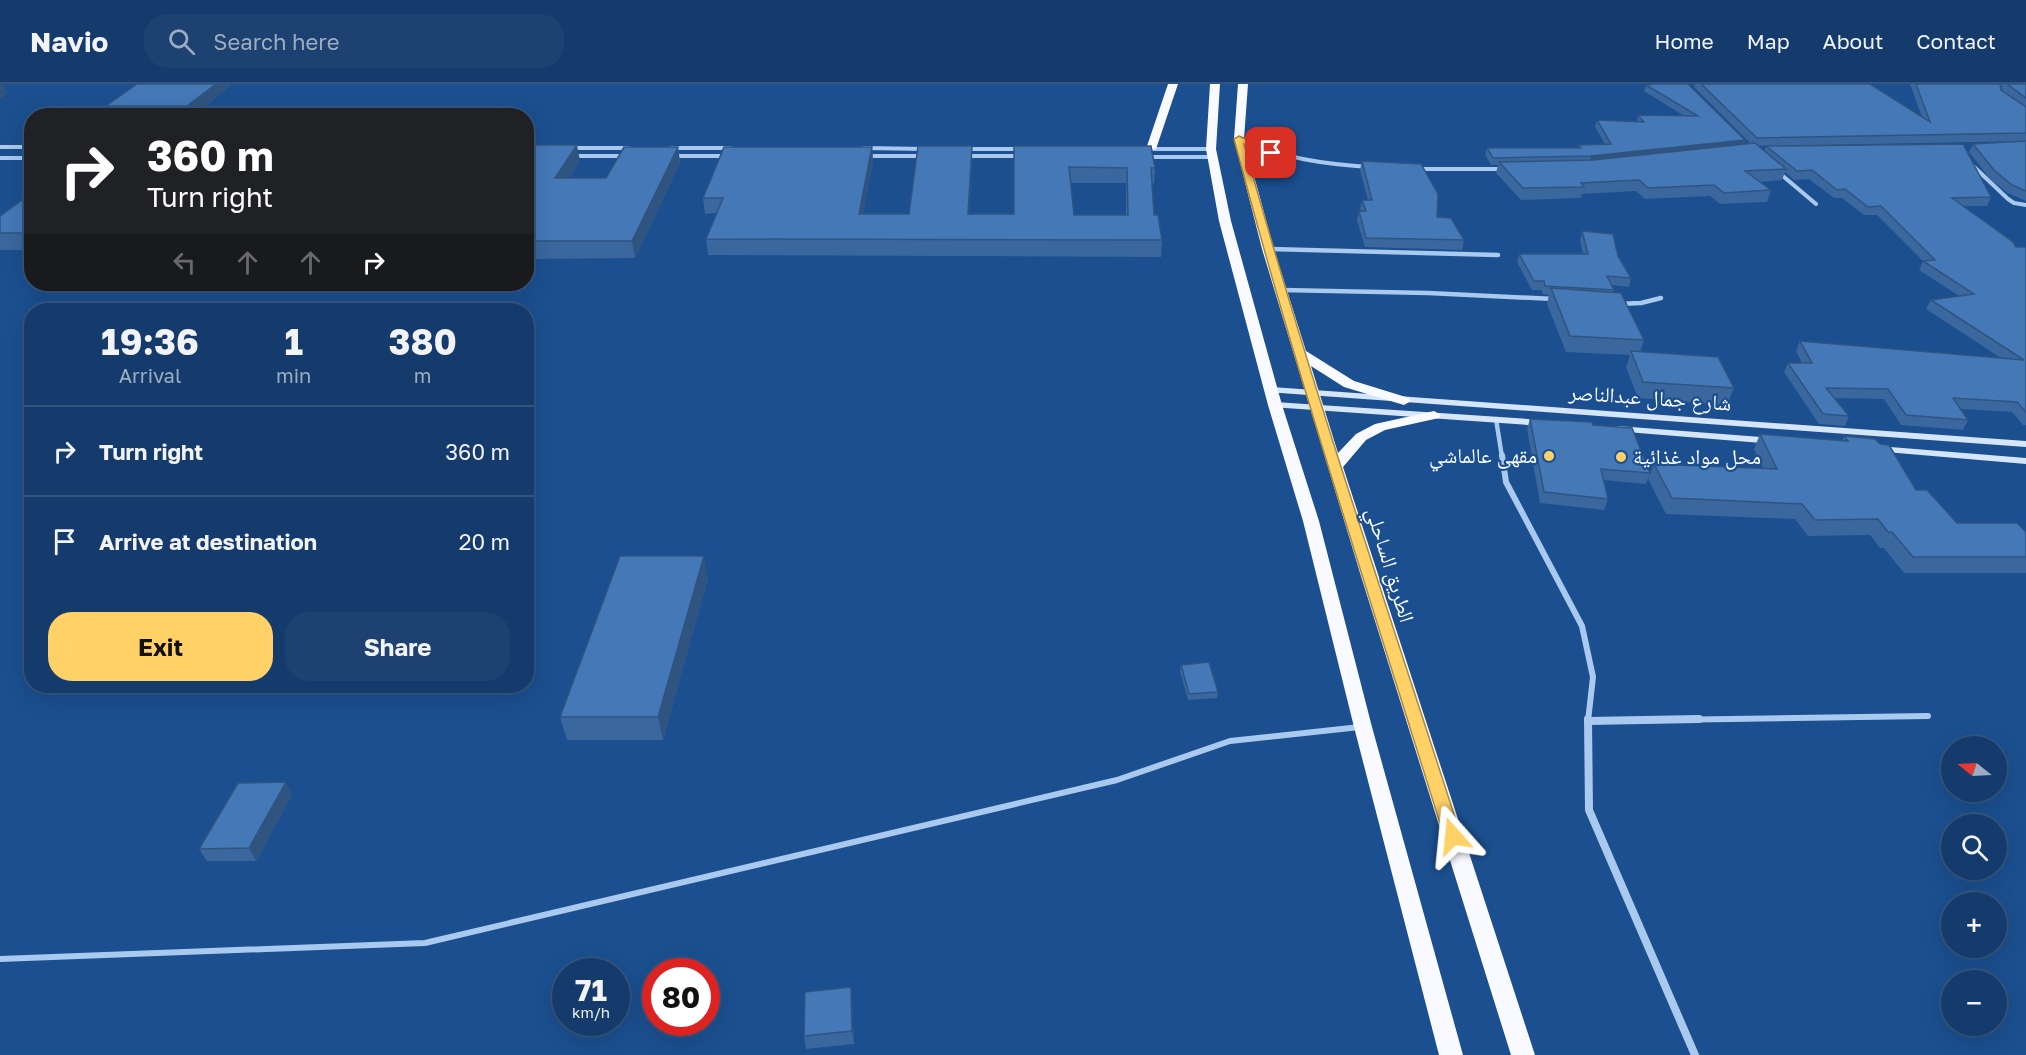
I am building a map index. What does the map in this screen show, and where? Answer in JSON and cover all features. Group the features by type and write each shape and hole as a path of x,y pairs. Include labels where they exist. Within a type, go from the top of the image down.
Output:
{"highway":[{"path":"1151,148 1173,84"},
{"path":"1215,84 1213,153 1225,220 1273,397 1311,521 1363,727 1451,1055"},
{"name":"الطريق الساحلي","path":"1243,84 1239,139 1268,249 1371,584 1523,1055"},
{"path":"1300,353 1349,384 1404,401"},
{"path":"1336,465 1361,437 1380,428 1434,415"}],"main road":[{"name":"شارع جمال عبدالناصر","path":"1273,397 1434,415 1555,424"},
{"name":"شارع جمال عبدالناصر","path":"1314,400 1404,401 2026,444"},
{"name":"شارع جمال عبدالناصر","path":"1602,428 1791,443"},
{"path":"1861,448 2026,461"}],"street":[{"path":"1239,139 1271,153 1303,160 1376,167"},
{"path":"0,147 24,147"},
{"path":"561,148 630,148 626,156 571,156"},
{"path":"666,148 737,148"},
{"path":"855,148 938,148"},
{"path":"962,148 1032,148"},
{"path":"1139,148 1213,153"},
{"path":"1142,157 1213,153"},
{"path":"662,156 734,156"},
{"path":"854,156 926,156"},
{"path":"962,156 1022,156"},
{"path":"0,158 24,158"},
{"path":"1970,162 2008,199 2014,203 2026,205"},
{"path":"1415,169 1514,169"},
{"path":"1775,170 1816,204"},
{"path":"1268,249 1498,255"},
{"path":"1282,290 1470,294 1566,300"},
{"path":"1610,303 1641,303 1661,298"},
{"path":"1496,419 1506,482 1582,626 1593,677 1588,721 1589,810 1695,1055"},
{"path":"1588,721 1928,716"}],"lane":[{"path":"0,959 425,943 1117,780 1230,741 1363,727"}],"building":[{"path":"137,84 216,84 187,106 106,106"},
{"path":"1688,84 1745,140 1591,156 1493,158 1487,148 1581,148 1578,145 1611,144 1597,120 1644,122 1638,115 1698,116 1646,85"},
{"path":"1701,84 1870,84 1930,122 1916,84 2000,84 2001,90 2026,107 2026,133 1757,138"},
{"path":"2007,84 2026,84 2026,98"},
{"path":"2026,141 2026,191 2012,185 1994,170 1973,144"},
{"path":"1755,143 1786,169 1745,171 1771,190 1724,193 1714,185 1648,188 1639,180 1581,183 1584,187 1523,188 1499,162 1593,160"},
{"path":"1963,144 1991,197 1952,198 2013,242 2016,247 2026,247 2026,412 2017,402 1953,398 1968,420 1906,415 1888,389 1826,388 1849,416 1823,414 1788,363 1812,363 1800,341 2024,360 1931,300 1974,294 1923,261 1935,260 1881,206 1868,207 1845,189 1837,190 1812,170 1797,171 1766,146"},
{"path":"534,145 577,145 555,178 606,178 624,147 678,147 632,241 534,241"},
{"path":"918,146 972,146 968,214 1014,214 1014,146 1151,146 1155,168 1151,168 1154,215 1158,215 1162,240 706,239 723,198 703,198 724,147 872,147 859,214 909,214","holes":["1069,167 1127,168 1128,215 1074,215"]},
{"path":"1362,161 1421,164 1438,194 1437,217 1451,218 1464,240 1366,238 1359,211 1366,211 1362,200 1372,200"},
{"path":"24,199 24,233 0,233 0,216"},
{"path":"1582,231 1613,234 1618,256 1631,278 1607,276 1614,290 1545,286 1544,281 1534,281 1519,254 1588,254"},
{"path":"1551,288 1621,293 1644,340 1570,336"},
{"path":"1631,351 1718,357 1734,388 1643,382"},
{"path":"1530,419 1592,422 1593,425 1632,428 1650,473 1601,469 1608,499 1544,492"},
{"path":"1760,434 1848,441 1844,436 1875,439 1880,444 1889,445 1916,490 1927,490 1957,523 2017,523 2026,532 2026,557 1913,557 1878,519 1815,520 1802,504 1672,498 1654,464 1777,469"},
{"path":"620,556 704,556 658,717 560,717"},
{"path":"1209,662 1218,692 1189,694 1181,665"},
{"path":"286,782 249,848 199,849 238,783"},
{"path":"851,987 852,1031 804,1036 805,992"}],"place":[{"name":"مقهى عالماشي","path":"1549,456"},
{"name":"محل مواد غذائية","path":"1621,457"}],"route":[{"path":"1271,153 1239,139 1268,249 1316,407 1453,836"}]}
